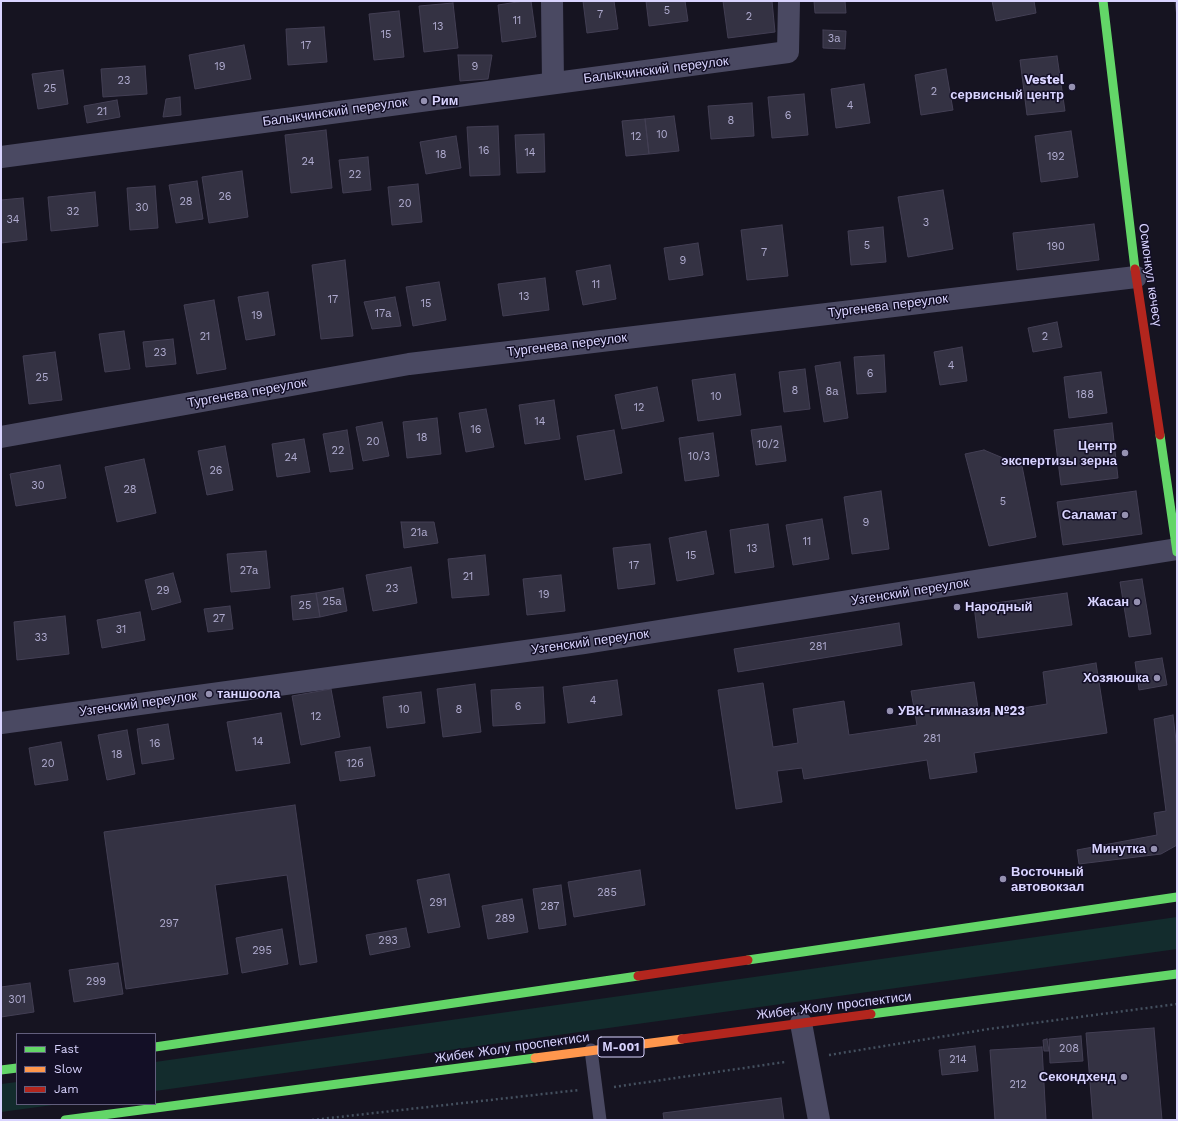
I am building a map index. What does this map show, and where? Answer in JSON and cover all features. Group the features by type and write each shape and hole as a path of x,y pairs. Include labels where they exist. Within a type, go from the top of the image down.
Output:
{"main road":[{"name":"Осмонкул көчөсү","path":"1103,1 1136,277 1177,550"},
{"path":"156,1047 1177,897"},
{"name":"Жибек Жолу проспектиси","path":"65,1120 119,1116 591,1050 1177,974"},
{"path":"1,1070 16,1068"}],"street":[{"path":"552,1 553,83"},
{"name":"Балыкчинский переулок","path":"1,157 788,52 789,1"},
{"name":"Тургенева переулок","path":"1,437 409,364 1136,277"},
{"name":"Узгенский переулок","path":"1,723 584,643 1177,550"},
{"path":"802,1023 819,1120"}],"lane":[{"path":"591,1050 600,1120"}],"path":[{"path":"312,1120 596,1088 808,1058 990,1029 1177,1004"}],"green space":[{"path":"1177,917 1177,949 156,1091 156,1062"},
{"path":"16,1082 16,1105 53,1105 1,1112 1,1084"}],"building":[{"path":"531,1 536,37 502,42 498,5"},
{"path":"583,1 614,1 618,29 587,33"},
{"path":"646,1 685,1 688,21 649,26"},
{"path":"723,1 772,1 775,32 728,38"},
{"path":"814,1 845,1 846,13 815,13"},
{"path":"992,1 1034,1 1036,13 996,21"},
{"path":"1175,1 1177,1 1177,17"},
{"path":"453,3 458,48 424,52 419,6"},
{"path":"399,11 404,57 374,60 369,14"},
{"path":"324,27 327,62 288,65 286,29"},
{"path":"823,30 846,31 845,49 823,48"},
{"path":"244,45 251,79 195,89 189,55"},
{"path":"458,55 492,55 488,79 460,81"},
{"path":"1057,56 1065,111 1027,115 1020,60"},
{"path":"145,66 147,94 103,97 101,69"},
{"path":"946,69 953,110 921,115 915,75"},
{"path":"63,70 68,104 38,109 32,74"},
{"path":"864,84 870,123 836,128 831,89"},
{"path":"804,94 808,135 772,138 768,97"},
{"path":"180,97 181,115 163,117 166,99"},
{"path":"117,100 120,117 87,123 84,106"},
{"path":"752,103 754,136 711,139 708,106"},
{"path":"674,116 679,151 649,154 645,119"},
{"path":"645,119 649,154 626,156 622,121"},
{"path":"498,126 500,175 470,176 467,127"},
{"path":"326,130 332,188 291,193 285,135"},
{"path":"1071,131 1078,177 1041,182 1035,136"},
{"path":"544,134 545,172 517,173 515,135"},
{"path":"456,136 461,168 426,174 420,142"},
{"path":"368,157 371,190 343,193 339,160"},
{"path":"242,171 248,217 209,223 202,177"},
{"path":"197,181 203,219 176,223 169,185"},
{"path":"418,184 422,222 392,225 388,187"},
{"path":"155,186 158,228 130,230 127,188"},
{"path":"943,190 953,249 908,257 898,197"},
{"path":"95,192 98,226 51,231 48,197"},
{"path":"23,198 27,240 1,243 1,200"},
{"path":"1094,224 1099,260 1017,270 1013,233"},
{"path":"782,225 788,276 747,280 741,230"},
{"path":"883,227 886,262 851,265 848,231"},
{"path":"698,243 703,275 669,280 664,248"},
{"path":"345,260 353,336 321,339 312,265"},
{"path":"610,265 616,299 583,305 576,271"},
{"path":"545,278 549,310 503,316 498,284"},
{"path":"439,282 446,320 413,326 406,287"},
{"path":"268,292 275,335 246,340 238,297"},
{"path":"395,297 401,326 372,329 364,302"},
{"path":"214,300 226,369 197,374 184,305"},
{"path":"1057,322 1062,347 1033,352 1028,328"},
{"path":"124,331 130,369 105,372 99,334"},
{"path":"173,339 176,364 146,367 143,342"},
{"path":"962,347 967,381 940,385 934,352"},
{"path":"55,352 62,400 29,404 23,356"},
{"path":"884,355 886,392 857,394 854,357"},
{"path":"840,362 848,418 824,422 815,366"},
{"path":"805,369 810,409 784,412 779,372"},
{"path":"1101,372 1107,413 1069,418 1064,377"},
{"path":"735,374 741,415 698,421 692,380"},
{"path":"657,387 664,421 622,429 615,395"},
{"path":"554,400 560,439 525,444 519,405"},
{"path":"486,409 494,447 466,452 459,413"},
{"path":"437,418 441,454 407,458 403,422"},
{"path":"382,422 389,456 363,461 356,427"},
{"path":"1112,423 1118,478 1061,485 1054,430"},
{"path":"781,426 786,461 756,465 751,430"},
{"path":"347,430 353,469 330,472 323,434"},
{"path":"614,430 622,473 585,480 577,436"},
{"path":"713,433 719,476 685,481 679,438"},
{"path":"304,439 310,472 277,477 272,444"},
{"path":"225,446 233,490 207,495 198,451"},
{"path":"984,450 1022,466 1036,537 989,546 965,454"},
{"path":"144,459 156,513 117,522 105,467"},
{"path":"60,465 66,498 16,506 10,474"},
{"path":"881,491 889,549 852,554 844,497"},
{"path":"1136,491 1142,534 1063,545 1057,502"},
{"path":"822,519 829,559 793,565 786,525"},
{"path":"401,522 434,522 438,543 404,548"},
{"path":"768,524 774,567 735,573 730,530"},
{"path":"706,531 714,574 677,581 669,538"},
{"path":"650,544 655,584 618,589 613,548"},
{"path":"266,551 270,588 231,592 227,554"},
{"path":"485,555 489,595 452,598 448,559"},
{"path":"411,567 417,603 373,611 366,575"},
{"path":"173,573 181,602 152,610 145,580"},
{"path":"561,575 565,611 527,615 523,579"},
{"path":"1142,579 1151,634 1129,637 1120,582"},
{"path":"343,588 347,611 320,617 316,593"},
{"path":"316,593 320,617 293,620 291,596"},
{"path":"1067,593 1072,625 978,638 974,606"},
{"path":"230,606 233,629 208,632 204,609"},
{"path":"140,612 145,640 102,648 97,620"},
{"path":"65,616 69,654 17,660 14,622"},
{"path":"899,623 902,645 738,672 734,649"},
{"path":"1162,658 1167,685 1139,690 1135,662"},
{"path":"1096,663 1107,733 974,753 977,772 930,779 927,760 804,779 802,768 777,771 782,802 736,809 718,690 763,683 773,747 798,743 793,709 844,701 849,735 917,725 911,691 974,682 979,715 1047,704 1043,672"},
{"path":"617,680 622,715 568,723 563,687"},
{"path":"475,684 481,732 443,737 437,689"},
{"path":"543,687 545,723 493,726 491,690"},
{"path":"331,689 340,737 301,745 292,696"},
{"path":"421,692 425,723 387,728 383,697"},
{"path":"281,713 290,763 236,771 227,722"},
{"path":"1173,715 1177,749 1177,845 1161,854 1079,864 1077,850 1157,835 1154,813 1166,811 1154,719"},
{"path":"168,724 174,759 142,764 137,729"},
{"path":"127,730 135,774 107,780 98,735"},
{"path":"61,742 68,780 35,785 29,748"},
{"path":"370,747 375,776 340,781 335,752"},
{"path":"295,805 317,962 300,965 287,875 215,885 228,974 126,989 104,832"},
{"path":"640,870 645,905 574,917 568,882"},
{"path":"449,874 460,927 428,933 417,880"},
{"path":"561,885 566,925 539,929 533,889"},
{"path":"522,899 528,932 488,939 482,906"},
{"path":"406,928 410,947 370,955 366,935"},
{"path":"282,929 288,964 242,973 236,938"},
{"path":"118,963 123,994 74,1002 69,970"},
{"path":"30,983 34,1012 1,1017 1,987"},
{"name":"Секондхенд","path":"1154,1028 1162,1120 1093,1120 1086,1033"},
{"path":"1081,1036 1083,1061 1050,1063 1049,1039"},
{"path":"1047,1039 1049,1051 1044,1051 1043,1040"},
{"path":"975,1046 978,1071 942,1075 939,1050"},
{"path":"1042,1047 1046,1120 995,1120 990,1050"},
{"path":"781,1098 784,1120 664,1120 663,1113"}],"traffic: fast":[{"path":"1103,1 1135,269"},
{"path":"1160,435 1177,552"},
{"path":"748,960 1177,897"},
{"path":"871,1014 1177,974"},
{"path":"156,1047 638,976"},
{"path":"65,1120 535,1058"},
{"path":"1,1070 16,1068"}],"traffic: slow":[{"path":"535,1058 682,1039"}],"traffic: jam":[{"path":"1135,269 1160,435"},
{"path":"638,976 748,960"},
{"path":"682,1039 871,1014"}],"place":[{"name":"Vestel сервисный центр","path":"1072,87"},
{"name":"Рим","path":"424,101"},
{"name":"Центр экспертизы зерна","path":"1125,453"},
{"name":"Саламат","path":"1125,515"},
{"name":"Жасан","path":"1137,602"},
{"name":"Народный","path":"957,607"},
{"name":"Хозяюшка","path":"1157,678"},
{"name":"таншоола","path":"209,694"},
{"name":"УВК-гимназия №23","path":"890,711"},
{"name":"Минутка","path":"1154,849"},
{"name":"Восточный автовокзал","path":"1003,879"},
{"name":"Секондхенд","path":"1124,1077"}]}
